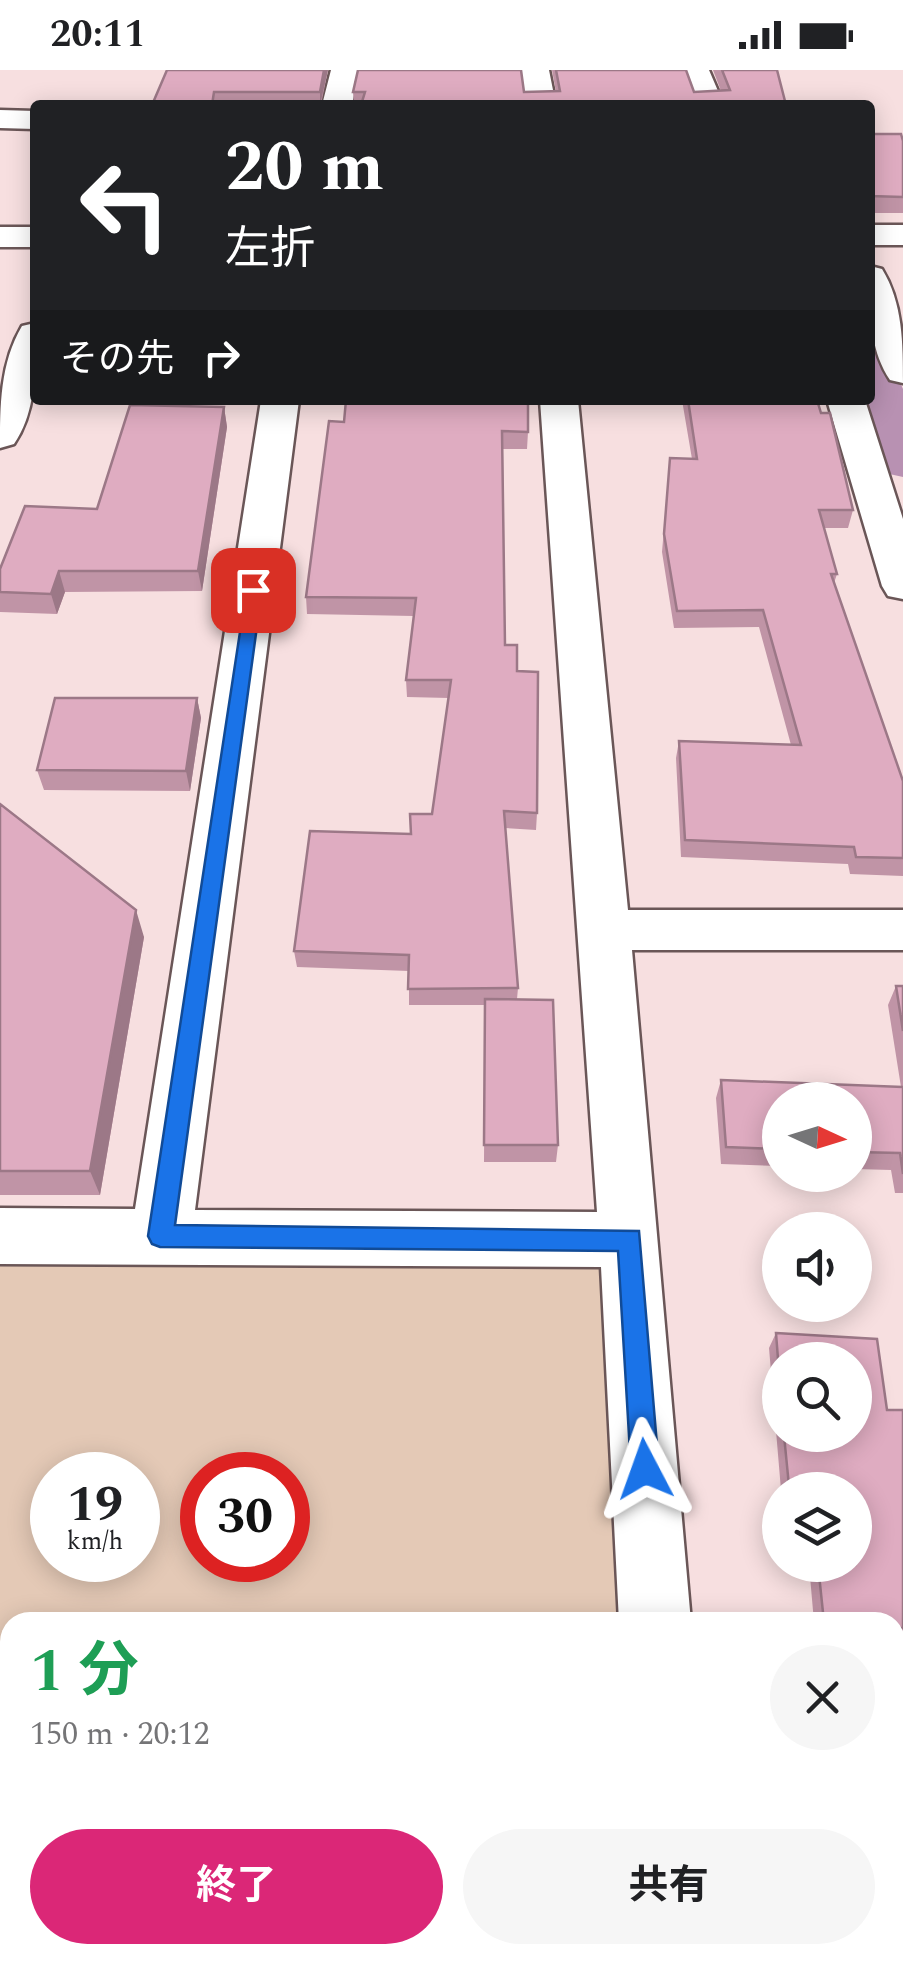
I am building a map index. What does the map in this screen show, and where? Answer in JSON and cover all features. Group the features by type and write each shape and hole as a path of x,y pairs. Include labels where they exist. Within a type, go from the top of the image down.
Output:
{"street":[{"path":"339,100 345,70"},
{"path":"536,70 541,100"},
{"path":"696,70 707,100"},
{"path":"0,120 30,120"},
{"path":"875,235 903,236"},
{"path":"0,237 30,236"},
{"path":"875,291 903,372"},
{"path":"0,436 28,380"},
{"path":"160,1236 279,405"},
{"path":"559,405 630,1240 655,1612"},
{"path":"848,405 903,586"},
{"path":"605,930 903,930"},
{"path":"0,1236 630,1240"}],"shaded area":[{"path":"0,1236 630,1240 654,1612 0,1612"}],"building":[{"path":"167,70 324,70 320,92 214,92 213,100 154,100"},
{"path":"358,70 521,70 524,92 560,91 556,70 686,70 694,92 730,90 722,70 777,70 785,100 363,100 365,92 353,92"},
{"path":"875,134 901,134 903,197 875,196"},
{"path":"130,405 224,407 198,571 59,571 51,594 0,592 0,569 25,506 97,509"},
{"path":"346,405 528,405 528,432 502,431 505,645 517,645 517,671 538,672 537,813 504,811 518,988 408,989 409,955 294,951 310,831 411,834 410,814 432,814 451,680 406,680 416,598 306,597 329,421 344,422"},
{"path":"689,405 819,405 821,413 830,413 853,510 819,510 837,574 831,574 903,781 903,858 856,857 854,847 685,840 679,741 801,745 763,610 677,611 664,534 670,458 697,459"},
{"path":"55,698 197,698 186,771 37,770"},
{"path":"0,804 136,910 90,1171 0,1171"},
{"path":"896,986 903,986 903,1031"},
{"path":"485,999 553,1000 558,1145 484,1145"},
{"path":"721,1080 773,1082 762,1082 762,1148 726,1147"},
{"path":"872,1086 903,1087 903,1174 900,1153 872,1152"},
{"path":"776,1333 877,1339 887,1410 903,1410 903,1612 823,1612 820,1582 872,1582 872,1472 788,1472 786,1452 872,1452 872,1342 777,1342"}],"waterway":[{"path":"875,376 903,462"}],"route":[{"path":"253,590 160,1236 630,1240 645,1469"}]}
